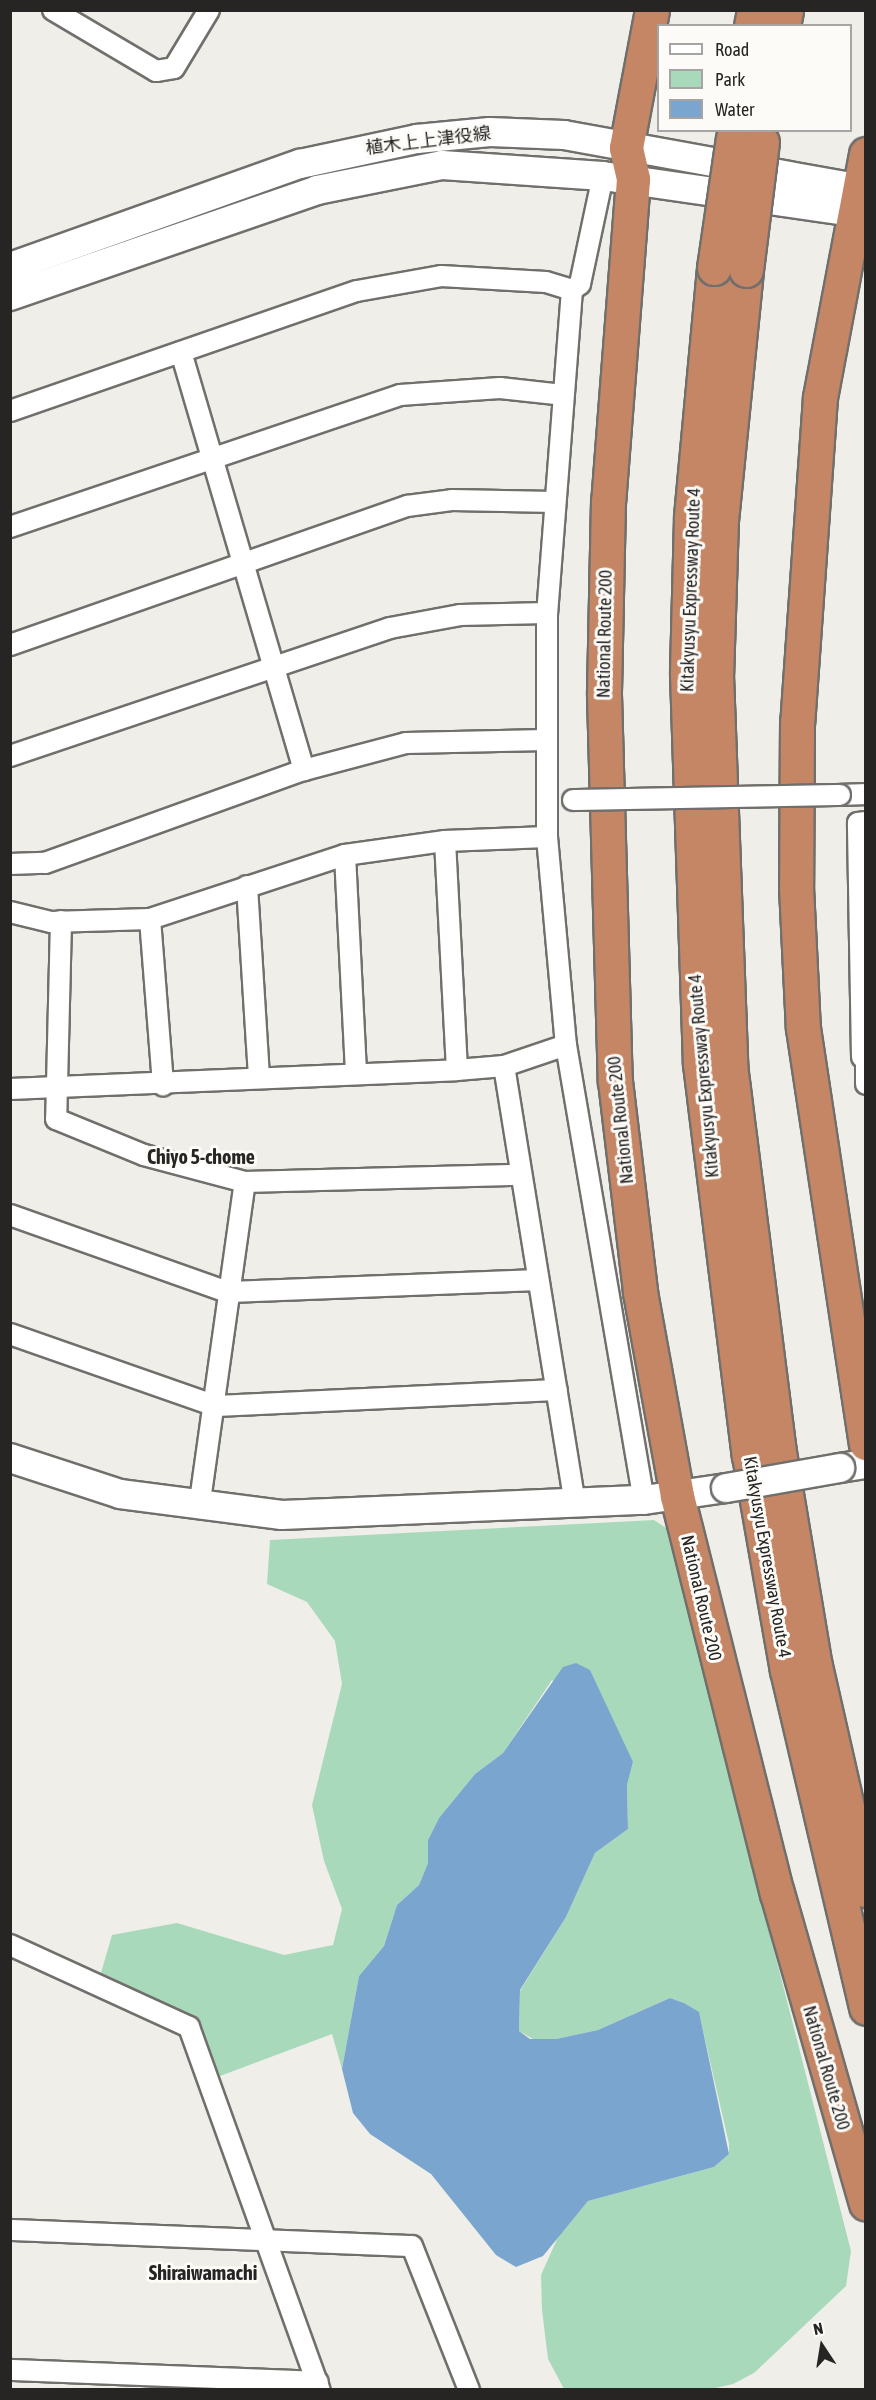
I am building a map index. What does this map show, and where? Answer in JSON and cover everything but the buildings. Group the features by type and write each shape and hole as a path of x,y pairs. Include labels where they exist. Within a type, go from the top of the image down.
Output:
{"highway":[{"name":"National Route 200","path":"652,10 626,148 618,177 608,501 606,895 616,1092 640,1292 677,1496 777,1893 866,2204"},
{"name":"Kitakyusyu Expressway Route 4","path":"748,135 714,268 691,518 687,674 700,1064 751,1466 787,1670 866,2008"},
{"name":"Kitakyusyu Expressway Route 4","path":"748,135 746,270 721,519 716,675 730,1065 778,1446 815,1666 866,1890"},
{"path":"866,154 861,201 820,397 797,722 796,887 805,1040 866,1443"}],"main road":[{"name":"植木上上津役線","path":"10,267 300,164 358,149 490,132 564,135 861,201"},
{"name":"植木上上津役線","path":"10,296 189,232 379,174 442,165 618,177 861,201"},
{"path":"10,1458 120,1494 199,1508 282,1515 574,1500 644,1500 853,1466"}],"street":[{"path":"53,10 156,71 174,68 209,10"},
{"path":"618,177 580,284 572,290 547,613 546,799 547,837 566,1045 644,1500"},
{"path":"10,411 357,291 441,276 546,282 572,290"},
{"path":"181,352 214,455 270,666 304,770"},
{"path":"10,527 214,455 400,395 500,388 563,394"},
{"path":"10,645 242,561 407,506 452,500 555,502"},
{"path":"10,756 270,666 390,628 460,615 547,613"},
{"path":"10,864 45,863 304,770 406,743 546,740"},
{"path":"546,799 866,794"},
{"path":"866,822 858,823 866,1084"},
{"path":"10,912 61,921 150,919 345,855 445,841 547,837"},
{"path":"445,841 457,1070"},
{"path":"345,855 356,1074"},
{"path":"247,886 259,1076"},
{"path":"150,919 163,1085"},
{"path":"61,921 54,1087 56,1119 144,1155 245,1182 520,1174"},
{"path":"10,1089 163,1085 259,1076 457,1070 504,1066 566,1045"},
{"path":"504,1066 535,1280 557,1390 574,1500"},
{"path":"199,1508 216,1406 227,1292 245,1182"},
{"path":"10,1215 227,1292 535,1280"},
{"path":"10,1334 216,1406 557,1390"},
{"path":"10,1945 189,2027 269,2242 319,2386 10,2370"},
{"path":"10,2230 412,2246 468,2390"}],"green space":[{"path":"654,1520 666,1528 851,2251 846,2286 754,2373 733,2384 711,2389 564,2389 548,2359 542,2310 541,2275 558,2237 588,2201 714,2167 729,2154 729,2144 699,2013 684,2003 670,1998 598,2030 556,2039 533,2039 519,2031 520,1991 566,1917 595,1853 628,1829 627,1785 633,1762 552,1680 503,1753 475,1774 439,1818 428,1840 428,1863 419,1885 397,1905 384,1946 359,1976 342,2069 332,2034 220,2076 193,2018 101,1973 112,1935 177,1923 284,1955 333,1945 342,1909 324,1861 312,1805 342,1684 335,1641 307,1602 267,1584 270,1540"}],"water":[{"path":"576,1663 590,1670 633,1762 627,1785 628,1829 595,1853 566,1917 520,1990 519,2031 530,2039 556,2039 598,2030 670,1998 684,2003 699,2012 729,2154 714,2167 588,2201 543,2256 516,2267 496,2255 431,2174 370,2134 353,2113 342,2069 359,1976 384,1946 397,1905 419,1885 428,1863 428,1840 439,1818 475,1774 503,1753 563,1667"}],"district":[{"name":"Chiyo 5-chome","path":"201,1156"},
{"name":"Shiraiwamachi","path":"203,2272"}]}
